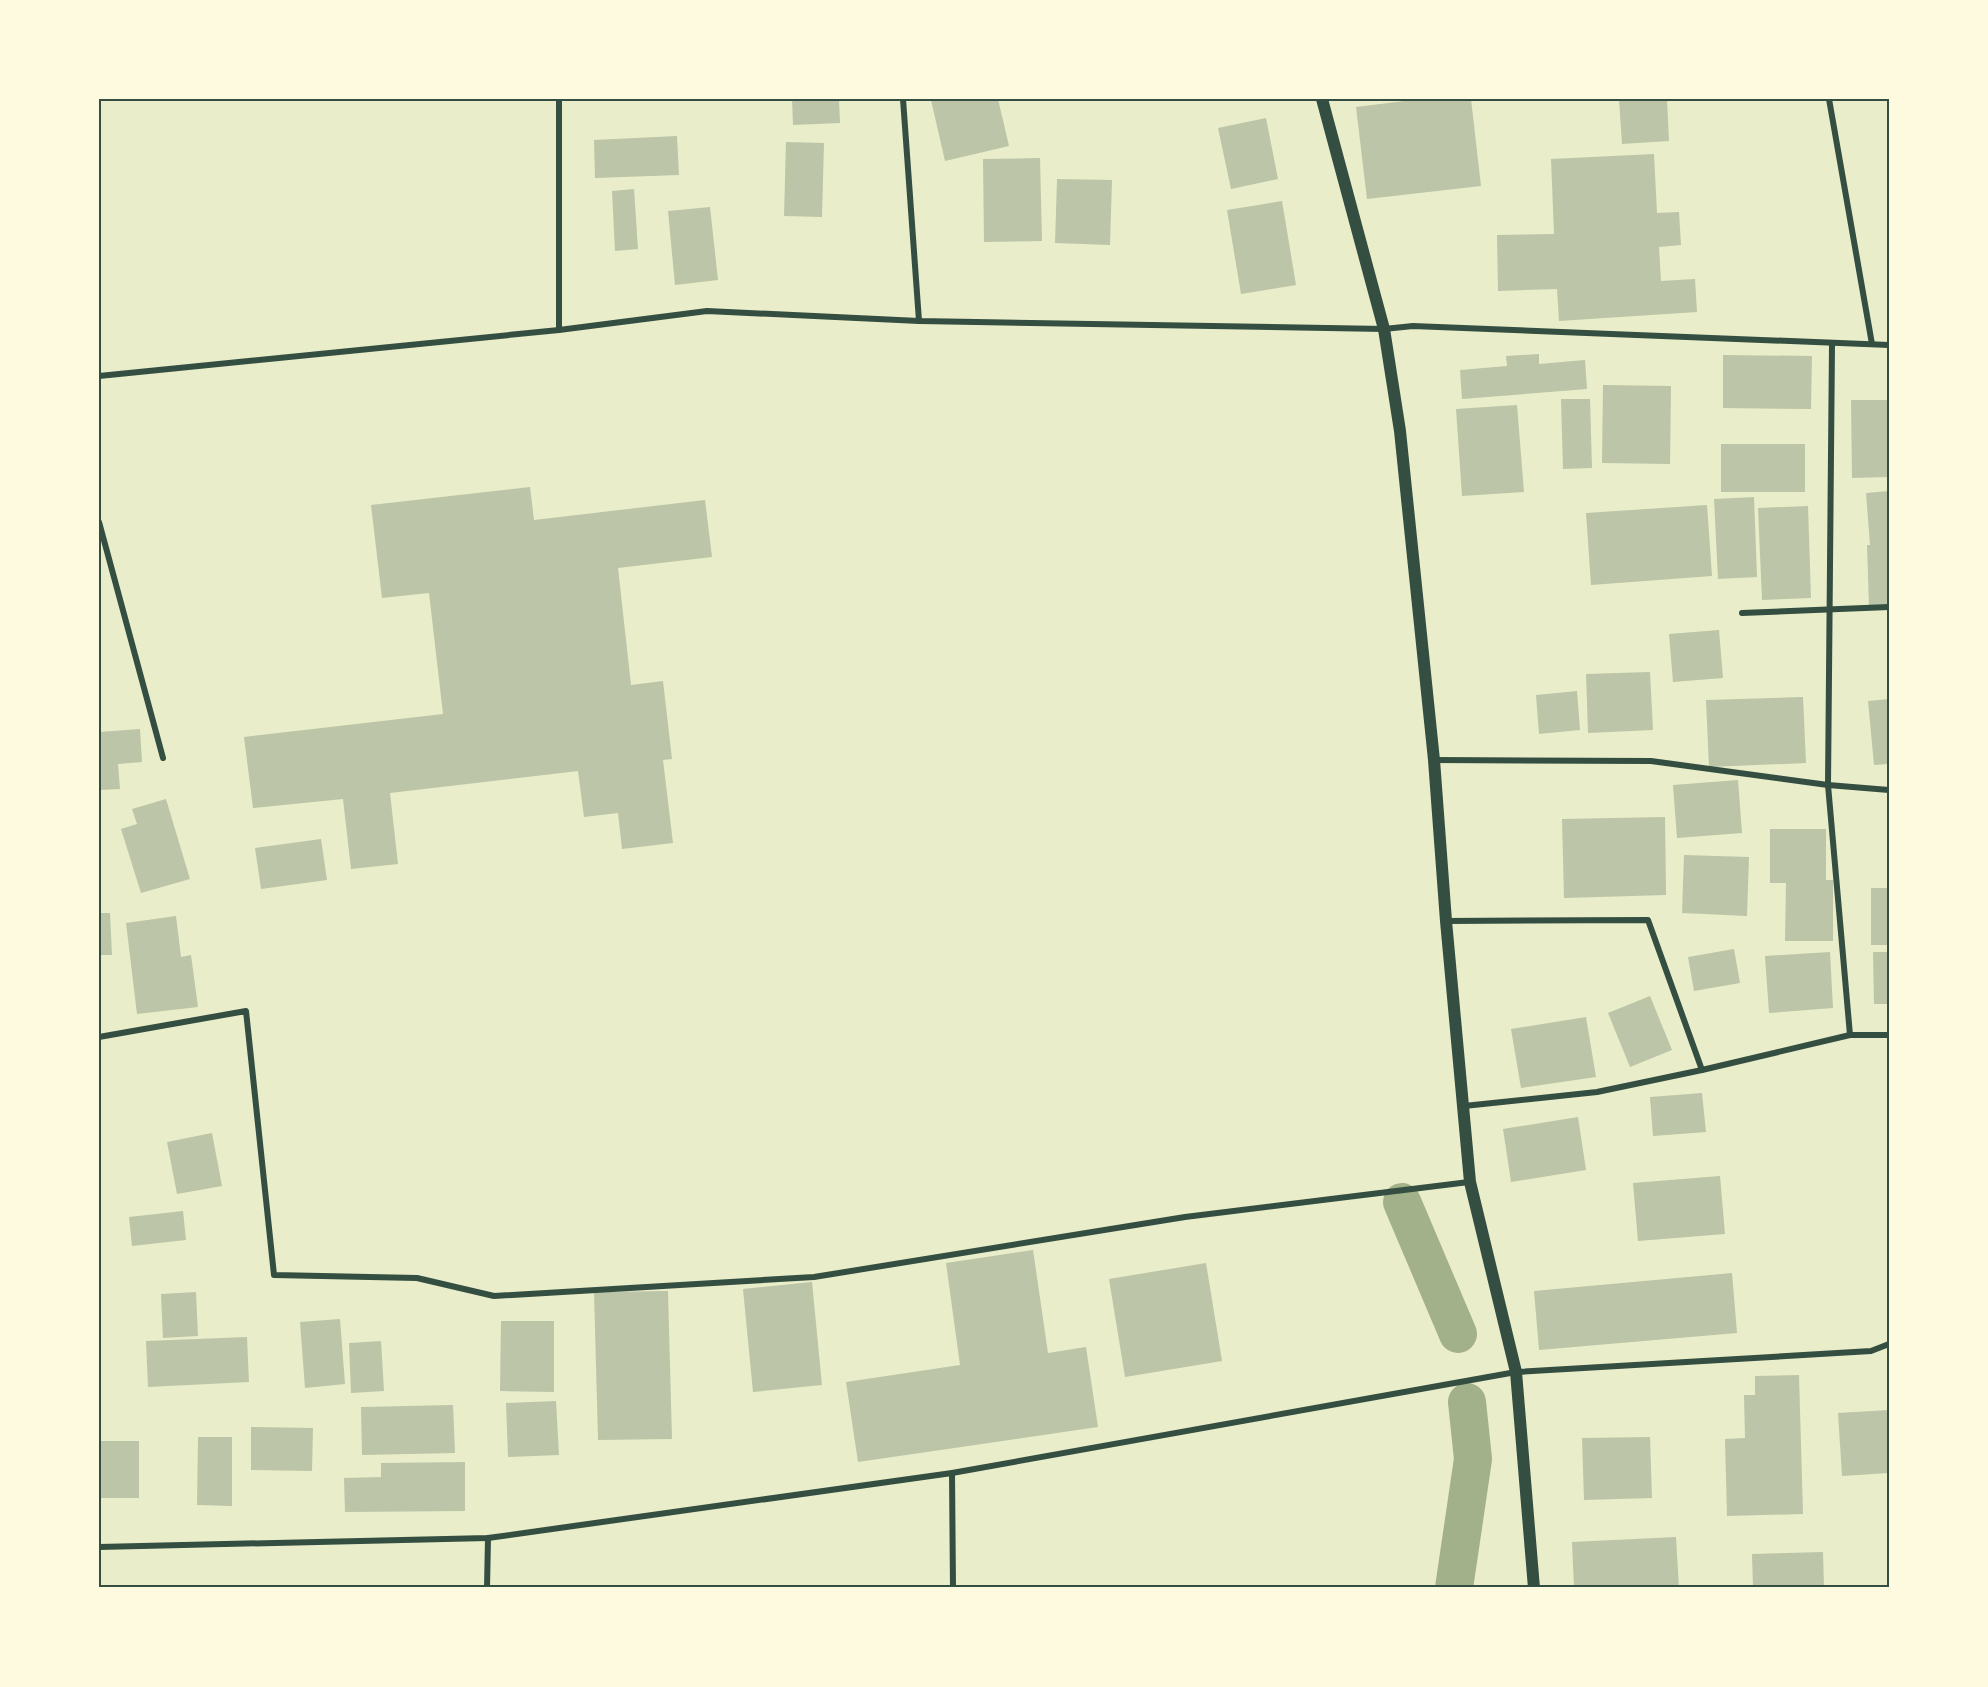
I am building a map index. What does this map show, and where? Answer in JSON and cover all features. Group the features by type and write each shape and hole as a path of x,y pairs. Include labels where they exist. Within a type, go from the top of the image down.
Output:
{"main road":[{"path":"1322,99 1384,329 1400,431 1434,760 1470,1182 1516,1372 1534,1588"}],"street":[{"path":"559,99 559,330"},
{"path":"903,99 919,321"},
{"path":"1829,99 1872,344"},
{"path":"99,376 559,330 708,311 919,321 1384,329 1413,326 1889,345"},
{"path":"1832,344 1828,785 1850,1035"},
{"path":"99,522 163,758"},
{"path":"1742,613 1889,607"},
{"path":"1434,760 1652,760 1828,785 1889,790"},
{"path":"1446,921 1648,920 1702,1070"},
{"path":"99,1037 246,1011 274,1275 417,1278 494,1296 814,1277 1185,1217 1470,1182"},
{"path":"1464,1106 1597,1092 1850,1035 1889,1035"},
{"path":"99,1546 488,1538 952,1473 1516,1372 1871,1351 1889,1344"},
{"path":"952,1473 952,1588"},
{"path":"487,1588 488,1538"}],"building":[{"path":"792,99 839,99 840,123 793,125"},
{"path":"998,99 1009,146 945,161 931,100"},
{"path":"1421,99 1471,99 1481,186 1367,199 1356,107"},
{"path":"1619,99 1667,99 1669,141 1622,144"},
{"path":"1266,118 1278,179 1231,189 1218,128"},
{"path":"677,136 679,175 595,178 594,140"},
{"path":"786,142 824,143 822,217 784,216"},
{"path":"1654,154 1657,213 1679,212 1681,245 1659,247 1661,281 1695,279 1697,312 1559,321 1557,289 1498,291 1497,235 1554,234 1551,159"},
{"path":"1040,158 1042,241 984,242 983,159"},
{"path":"1057,179 1112,180 1110,245 1055,243"},
{"path":"634,189 638,249 615,251 612,191"},
{"path":"1282,201 1296,285 1241,294 1227,210"},
{"path":"710,207 718,280 675,285 668,211"},
{"path":"1539,354 1539,364 1585,360 1587,389 1462,399 1460,370 1507,366 1506,356"},
{"path":"1723,355 1812,356 1811,409 1723,408"},
{"path":"1603,385 1671,386 1670,464 1602,463"},
{"path":"1561,399 1590,399 1592,468 1563,469"},
{"path":"1851,400 1889,400 1889,477 1852,478"},
{"path":"1517,405 1524,492 1462,496 1456,409"},
{"path":"1721,444 1805,444 1805,492 1721,492"},
{"path":"530,487 534,520 705,500 712,557 618,568 631,685 663,681 672,759 663,760 673,843 622,849 618,813 584,817 578,771 390,793 398,864 351,869 343,799 253,808 244,737 443,714 429,593 382,598 371,505"},
{"path":"1889,491 1889,605 1869,606 1867,545 1870,545 1866,493"},
{"path":"1754,497 1757,577 1718,579 1714,499"},
{"path":"1707,505 1712,576 1591,585 1586,513"},
{"path":"1808,506 1811,598 1762,600 1758,508"},
{"path":"1719,630 1723,678 1673,682 1669,634"},
{"path":"1650,672 1653,730 1588,733 1586,674"},
{"path":"1577,691 1580,730 1539,734 1536,695"},
{"path":"1803,697 1806,763 1709,767 1706,700"},
{"path":"1889,699 1889,764 1874,765 1868,701"},
{"path":"140,729 142,762 118,764 120,789 99,790 99,732"},
{"path":"1738,780 1742,833 1677,838 1673,785"},
{"path":"166,799 190,879 141,893 121,829 137,824 132,809"},
{"path":"1665,817 1666,895 1564,898 1562,819"},
{"path":"1770,829 1826,829 1826,880 1833,880 1833,941 1785,941 1786,883 1770,883"},
{"path":"321,839 327,880 261,889 255,848"},
{"path":"1684,855 1749,857 1747,916 1682,913"},
{"path":"1871,888 1889,888 1889,945 1871,945"},
{"path":"99,913 110,913 112,955 99,955"},
{"path":"176,916 181,957 191,955 198,1007 137,1014 126,923"},
{"path":"1734,949 1740,983 1694,991 1688,957"},
{"path":"1830,952 1833,1008 1769,1013 1765,956"},
{"path":"1873,952 1889,952 1889,1004 1874,1004"},
{"path":"1650,996 1672,1050 1630,1067 1608,1013"},
{"path":"1586,1017 1596,1077 1521,1088 1511,1029"},
{"path":"1702,1093 1706,1132 1653,1136 1650,1097"},
{"path":"1578,1117 1586,1170 1511,1182 1503,1129"},
{"path":"212,1133 222,1186 177,1194 167,1142"},
{"path":"1720,1176 1725,1234 1638,1241 1633,1183"},
{"path":"183,1211 186,1240 132,1246 129,1217"},
{"path":"1033,1250 1048,1353 1086,1347 1098,1427 858,1462 846,1382 960,1365 946,1263"},
{"path":"1206,1263 1222,1361 1125,1377 1109,1279"},
{"path":"1732,1273 1737,1333 1539,1350 1534,1291"},
{"path":"812,1282 822,1385 753,1392 743,1289"},
{"path":"668,1291 672,1439 598,1440 594,1292"},
{"path":"196,1292 198,1336 163,1338 161,1294"},
{"path":"340,1319 345,1384 305,1388 300,1322"},
{"path":"501,1321 554,1321 554,1392 500,1391"},
{"path":"247,1337 249,1382 148,1387 146,1341"},
{"path":"381,1341 384,1391 351,1393 349,1343"},
{"path":"1799,1375 1803,1514 1727,1516 1725,1439 1745,1438 1744,1395 1755,1395 1755,1376"},
{"path":"556,1401 559,1455 508,1457 506,1403"},
{"path":"453,1405 455,1453 362,1455 361,1407"},
{"path":"1889,1410 1889,1473 1842,1476 1838,1413"},
{"path":"251,1427 313,1428 312,1471 251,1470"},
{"path":"198,1437 232,1437 232,1506 197,1505"},
{"path":"1650,1437 1652,1498 1584,1500 1582,1438"},
{"path":"99,1441 139,1441 139,1498 99,1498"},
{"path":"465,1462 465,1511 345,1512 344,1478 381,1477 381,1463"},
{"path":"1676,1537 1679,1588 1574,1588 1572,1542"},
{"path":"1823,1552 1824,1588 1753,1588 1752,1554"}],"waterway":[{"path":"1402,1202 1458,1334"},
{"path":"1454,1588 1473,1459 1467,1402"}]}
